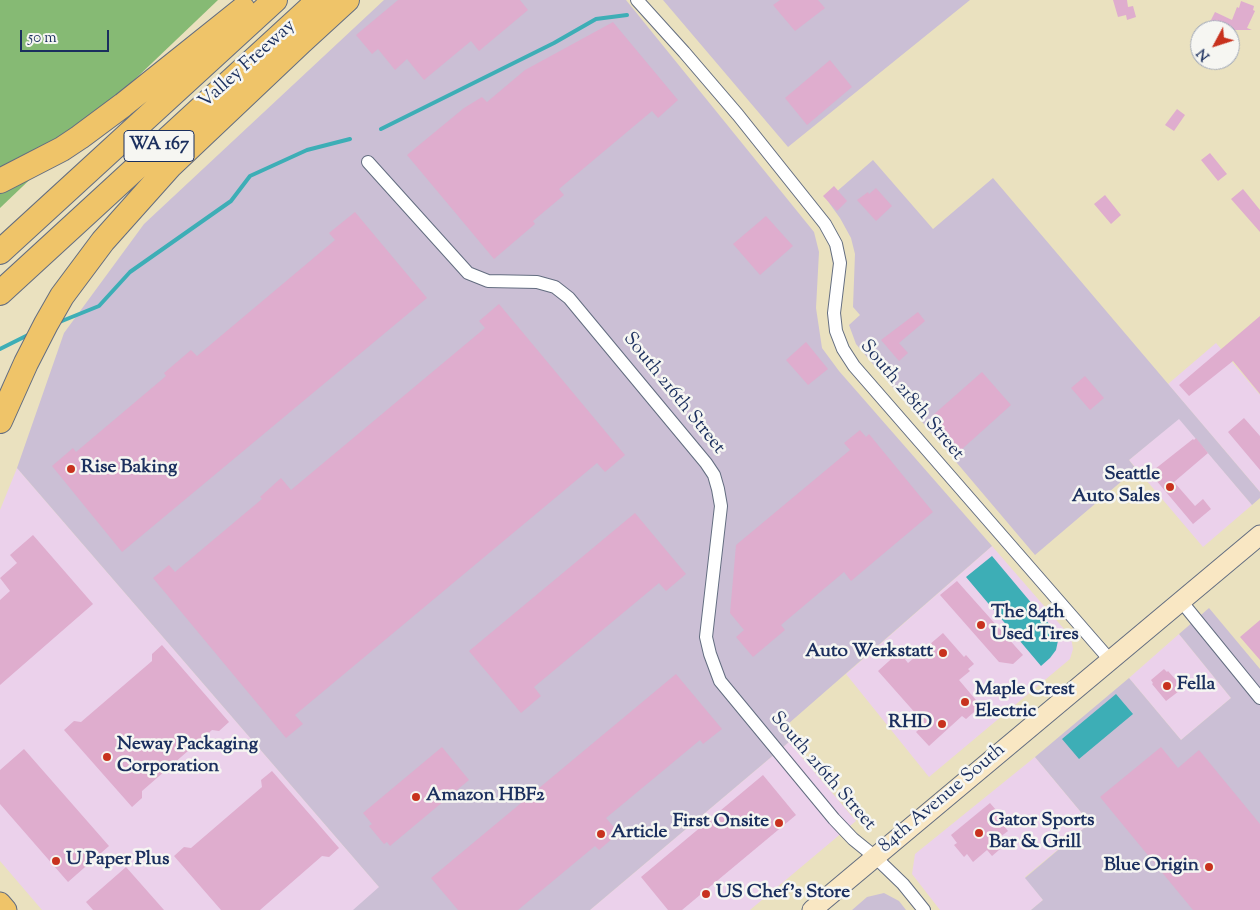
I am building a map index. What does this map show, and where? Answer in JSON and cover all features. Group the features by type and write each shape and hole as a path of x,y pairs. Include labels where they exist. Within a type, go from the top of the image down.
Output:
{"highway":[{"path":"0,181 45,159 80,137 254,0"},
{"name":"Valley Freeway","path":"0,252 275,0"},
{"name":"Valley Freeway","path":"0,293 319,0"},
{"path":"0,421 26,363 62,296 103,241 170,166 347,0"}],"main road":[{"name":"84th Avenue South","path":"812,910 874,856 1260,535"},
{"path":"0,903 6,910"}],"street":[{"name":"South 218th Street","path":"638,0 732,108 825,224 836,244 840,263 834,313 836,331 843,349 854,366 1110,660"},
{"name":"South 216th Street","path":"368,162 468,273 488,281 537,282 554,287 569,298 706,463 714,475 721,506 706,637 720,681 834,819 853,840 874,856 903,884 924,910"},
{"path":"1181,600 1260,698"}],"shaded area":[{"path":"384,0 626,0 814,232 819,252 816,308 822,348 839,371 992,546 780,731 789,742 590,910 353,910 379,887 17,468 64,333 144,224"},
{"path":"663,0 970,0 788,147"},
{"path":"873,160 933,229 993,178 1260,492 1260,498 1252,505 1179,419 1129,460 1136,469 1035,555 856,344 849,325 860,315 853,307 855,254 851,238 827,200"},
{"path":"1216,343 1260,395 1260,492 1168,384"},
{"path":"1179,418 1252,505 1203,547 1129,460"},
{"path":"17,468 399,910 42,910 0,861 0,510"},
{"path":"992,546 1071,637 1073,649 1070,659 929,777 846,674"},
{"path":"1209,608 1260,669 1260,910 1031,910 1043,900 1025,878 1090,823 1035,757 1129,678 1181,740 1231,698 1179,634"},
{"path":"1179,634 1231,698 1181,740 1129,678"},
{"path":"789,742 856,821 750,910 590,910"},
{"path":"1035,757 1090,823 1025,877 1043,900 1031,910 940,910 912,874 915,854"},
{"path":"884,893 899,901 906,910 852,910 867,897"}],"green space":[{"path":"0,0 218,0 0,208"}],"water":[{"path":"992,556 1059,636 1056,650 1041,666 966,577"},
{"path":"1116,694 1133,714 1079,759 1062,739"}],"building":[{"path":"398,0 520,0 528,10 479,51 471,41 424,80 407,59 395,70 378,49 372,54 356,35"},
{"path":"780,0 818,0 825,8 795,31 773,5"},
{"path":"1113,0 1127,0 1128,7 1133,6 1136,17 1127,20 1126,15 1118,17"},
{"path":"1241,1 1254,6 1253,10 1255,11 1247,28 1252,30 1240,30 1240,20 1232,20 1237,7 1239,8"},
{"path":"1215,12 1232,20 1211,20"},
{"path":"613,22 678,100 658,118 652,111 559,189 564,195 533,221 535,224 494,259 407,155 464,108 482,97 487,102 525,70"},
{"path":"830,60 852,87 807,125 785,98"},
{"path":"1177,109 1185,115 1174,131 1165,125"},
{"path":"1210,153 1227,174 1218,181 1201,160"},
{"path":"834,186 847,201 837,211 823,196"},
{"path":"876,188 892,206 876,221 857,200"},
{"path":"1243,189 1260,210 1260,232 1231,199"},
{"path":"1105,195 1121,215 1111,224 1094,204"},
{"path":"355,212 427,298 122,552 52,466 73,448 76,452 166,376 164,373 191,350 197,356 335,240 329,233"},
{"path":"766,216 793,246 760,275 733,244"},
{"path":"499,304 625,455 605,472 597,463 295,715 303,724 286,738 153,578 169,565 175,572 262,499 260,497 281,478 291,490 485,328 479,321"},
{"path":"918,312 925,321 899,343 908,353 899,361 881,340"},
{"path":"1260,316 1260,394 1233,361 1189,396 1179,385"},
{"path":"806,342 828,369 808,385 786,360"},
{"path":"982,372 1011,405 961,450 942,431 944,429 932,416"},
{"path":"1085,376 1104,398 1090,410 1071,388"},
{"path":"1244,418 1260,436 1260,470 1228,432"},
{"path":"860,430 866,437 869,434 933,512 851,581 844,572 781,625 785,630 753,657 736,637 744,630 730,613 736,545 850,450 844,443"},
{"path":"1196,438 1208,453 1174,482 1195,506 1203,499 1211,509 1193,524 1150,473"},
{"path":"635,513 686,574 666,591 659,583 534,687 541,696 521,713 469,651"},
{"path":"33,535 93,604 0,685 0,600 10,591 0,578 17,563 10,555"},
{"name":"The 84th Used Tires","path":"957,581 1023,655 1013,664 999,662 940,595"},
{"path":"1260,620 1260,660 1240,637"},
{"path":"943,633 964,657 966,655 974,664 968,669 970,671 959,680 981,706 966,719 962,716 929,746 916,732 925,724 878,671 899,652 908,663"},
{"path":"162,645 229,722 219,731 212,730 142,791 142,798 132,807 64,730 74,721 81,722 152,661 152,654"},
{"name":"Fella","path":"1164,669 1183,688 1166,701 1152,684 1151,680"},
{"path":"676,674 722,729 703,744 700,740 606,818 619,833 599,850 595,846 518,910 458,910 431,878"},
{"name":"Amazon HBF2","path":"442,747 469,780 390,846 387,842 384,844 369,826 372,824 363,813"},
{"name":"Blue Origin","path":"1161,747 1178,768 1199,750 1260,824 1260,910 1193,910 1100,797"},
{"path":"24,749 109,846 68,882 0,804 0,770"},
{"path":"272,771 339,848 329,857 322,856 260,910 221,910 174,856 184,847 191,848 262,787 261,780"},
{"path":"763,775 796,815 682,910 668,910 641,877"},
{"name":"Gator Sports Bar & Grill","path":"990,803 1002,817 1000,821 1008,831 1000,837 1006,844 992,856 987,850 973,862 967,854 964,857 954,845 957,843 951,835"},
{"path":"126,867 164,910 93,910 86,902"}],"waterway":[{"path":"381,129 554,43 596,19 627,15"},
{"path":"57,323 99,306 130,272 231,201 250,176 307,150 350,139"},
{"path":"0,349 32,333"}],"place":[{"name":"Rise Baking","path":"71,469"},
{"name":"Seattle Auto Sales","path":"1170,487"},
{"name":"The 84th Used Tires","path":"981,625"},
{"name":"Auto Werkstatt","path":"943,653"},
{"name":"Fella","path":"1167,686"},
{"name":"Maple Crest Electric","path":"965,702"},
{"name":"RHD","path":"942,724"},
{"name":"Neway Packaging Corporation","path":"107,757"},
{"name":"Amazon HBF2","path":"416,797"},
{"name":"First Onsite","path":"779,823"},
{"name":"Gator Sports Bar & Grill","path":"979,833"},
{"name":"Article","path":"601,834"},
{"name":"U Paper Plus","path":"56,861"},
{"name":"Blue Origin","path":"1209,867"},
{"name":"US Chef's Store","path":"706,894"}]}
